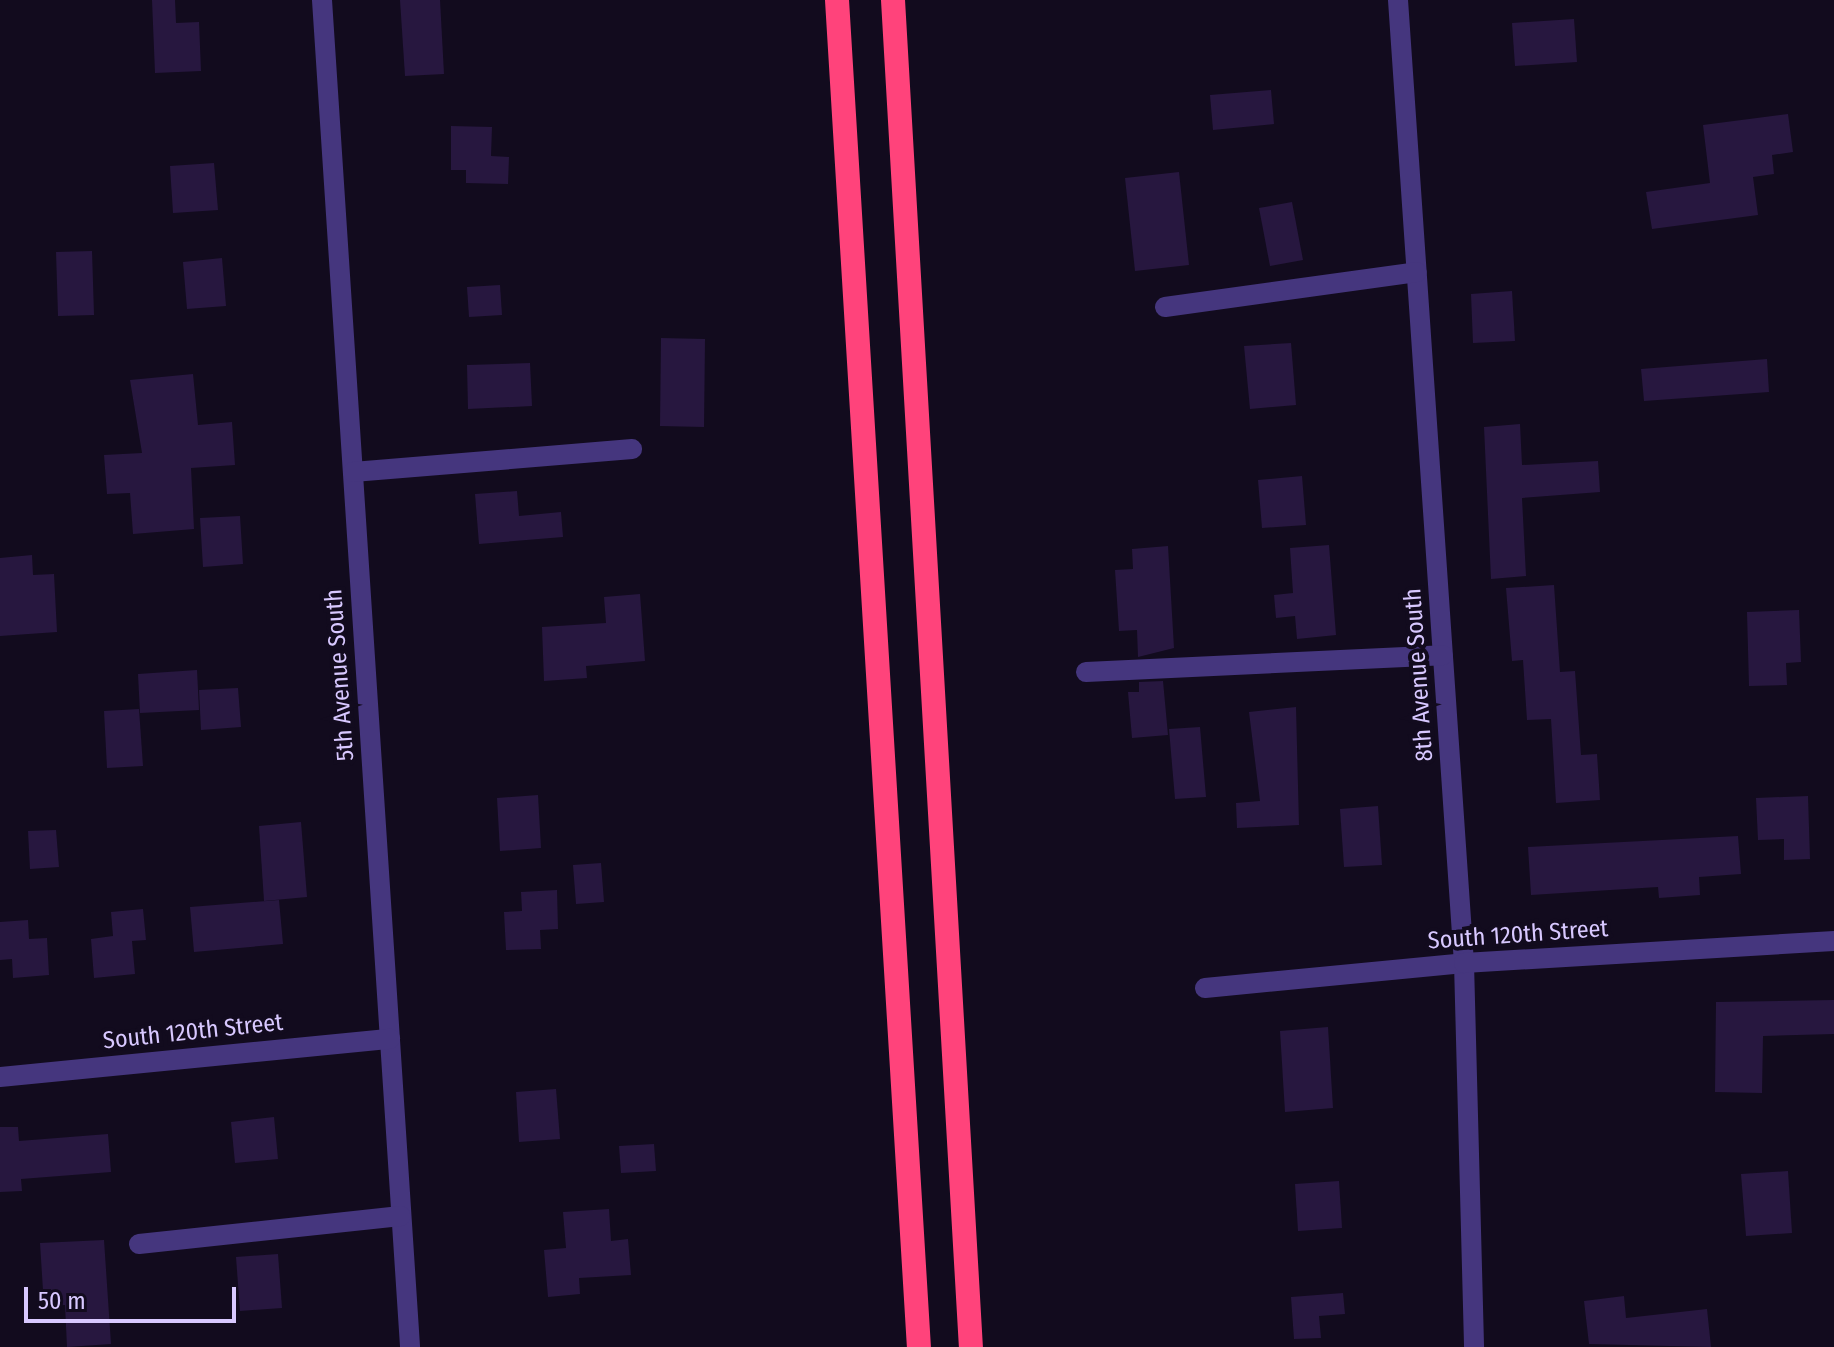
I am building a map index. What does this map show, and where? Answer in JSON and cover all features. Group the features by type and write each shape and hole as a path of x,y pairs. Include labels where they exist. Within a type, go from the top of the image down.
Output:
{"highway":[{"path":"837,0 919,1347"},
{"path":"893,0 971,1347"}],"street":[{"name":"5th Avenue South","path":"322,0 410,1347"},
{"name":"8th Avenue South","path":"1398,0 1464,963 1474,1347"},
{"path":"1165,307 1417,272"},
{"path":"353,472 632,449"},
{"path":"1086,672 1443,655"},
{"name":"South 120th Street","path":"1205,988 1464,963 1834,941"},
{"name":"South 120th Street","path":"0,1077 390,1039"},
{"path":"139,1244 401,1216"}],"building":[{"path":"152,0 175,0 176,23 199,22 201,71 155,73"},
{"path":"400,0 440,0 444,74 405,76"},
{"path":"1574,19 1577,62 1515,66 1512,23"},
{"path":"1271,90 1274,124 1213,130 1210,95"},
{"path":"1788,114 1793,152 1772,155 1774,174 1753,177 1758,215 1652,229 1646,192 1710,183 1703,125"},
{"path":"451,126 492,127 491,156 509,157 508,184 466,183 466,170 451,170"},
{"path":"214,163 218,210 173,213 170,166"},
{"path":"1179,172 1189,265 1135,271 1125,178"},
{"path":"1292,202 1303,260 1270,266 1259,208"},
{"path":"92,251 94,315 58,316 56,252"},
{"path":"222,258 226,306 187,309 183,262"},
{"path":"500,285 502,315 469,317 467,287"},
{"path":"1512,291 1515,341 1473,343 1471,294"},
{"path":"661,338 705,339 704,427 660,426"},
{"path":"1291,343 1296,405 1250,409 1244,346"},
{"path":"1767,359 1769,392 1644,401 1641,369"},
{"path":"530,363 532,406 468,409 467,365"},
{"path":"193,374 198,425 232,422 235,465 191,468 194,529 133,534 130,493 107,494 104,455 142,453 130,380"},
{"path":"1520,424 1522,465 1598,461 1600,492 1522,498 1526,576 1491,579 1484,427"},
{"path":"1302,476 1306,525 1262,528 1258,480"},
{"path":"517,491 519,516 561,512 563,537 479,544 475,494"},
{"path":"240,516 243,564 203,567 200,518"},
{"path":"1329,545 1336,635 1297,639 1295,616 1276,618 1274,595 1293,593 1290,548"},
{"path":"1168,546 1174,648 1138,657 1137,630 1119,631 1115,570 1133,569 1132,549"},
{"path":"32,555 33,575 54,574 57,632 0,636 0,558"},
{"path":"1554,585 1560,672 1575,671 1581,755 1597,754 1600,800 1556,803 1551,719 1527,720 1523,660 1512,661 1506,588"},
{"path":"640,594 645,661 586,666 587,678 544,681 542,627 606,623 604,597"},
{"path":"1799,610 1801,662 1786,663 1787,685 1749,686 1747,612"},
{"path":"197,670 199,710 140,713 138,674"},
{"path":"1163,681 1168,735 1132,738 1128,692 1139,692 1139,682"},
{"path":"238,688 241,727 201,730 199,690"},
{"path":"1296,707 1299,825 1237,828 1236,803 1260,801 1249,712"},
{"path":"139,709 143,766 107,768 104,711"},
{"path":"1200,727 1206,797 1175,799 1169,729"},
{"path":"538,795 541,848 500,851 497,798"},
{"path":"1808,796 1810,859 1784,860 1784,839 1758,840 1756,798"},
{"path":"1378,806 1382,865 1344,867 1340,809"},
{"path":"301,822 307,897 264,901 259,826"},
{"path":"56,830 59,867 30,869 28,831"},
{"path":"1738,836 1741,874 1699,877 1700,895 1659,898 1658,887 1531,895 1528,847"},
{"path":"601,863 604,902 576,904 573,865"},
{"path":"557,890 558,929 540,930 541,949 506,950 504,912 522,911 521,892"},
{"path":"279,900 283,944 194,952 190,907"},
{"path":"143,909 146,940 132,941 135,974 94,978 91,939 113,936 111,912"},
{"path":"28,920 29,939 47,938 49,975 13,978 12,959 0,960 0,922"},
{"path":"1834,1000 1834,1034 1763,1036 1762,1093 1715,1092 1716,1002"},
{"path":"1328,1027 1333,1108 1285,1112 1280,1031"},
{"path":"556,1089 560,1139 519,1142 516,1092"},
{"path":"274,1117 278,1159 235,1163 231,1122"},
{"path":"0,1127 18,1127 19,1141 108,1134 111,1172 21,1179 22,1191 0,1192"},
{"path":"654,1144 656,1171 621,1173 619,1146"},
{"path":"1788,1171 1792,1233 1746,1236 1741,1174"},
{"path":"1339,1181 1342,1228 1298,1231 1295,1184"},
{"path":"609,1209 611,1241 628,1239 631,1275 579,1278 580,1294 548,1297 544,1250 566,1248 563,1212"},
{"path":"104,1240 111,1344 67,1347 65,1305 44,1306 40,1243"},
{"path":"278,1254 282,1308 240,1311 236,1257"},
{"path":"1343,1293 1345,1314 1319,1316 1321,1338 1294,1339 1291,1297"},
{"path":"1624,1296 1626,1318 1707,1309 1711,1347 1589,1344 1584,1301"}]}
